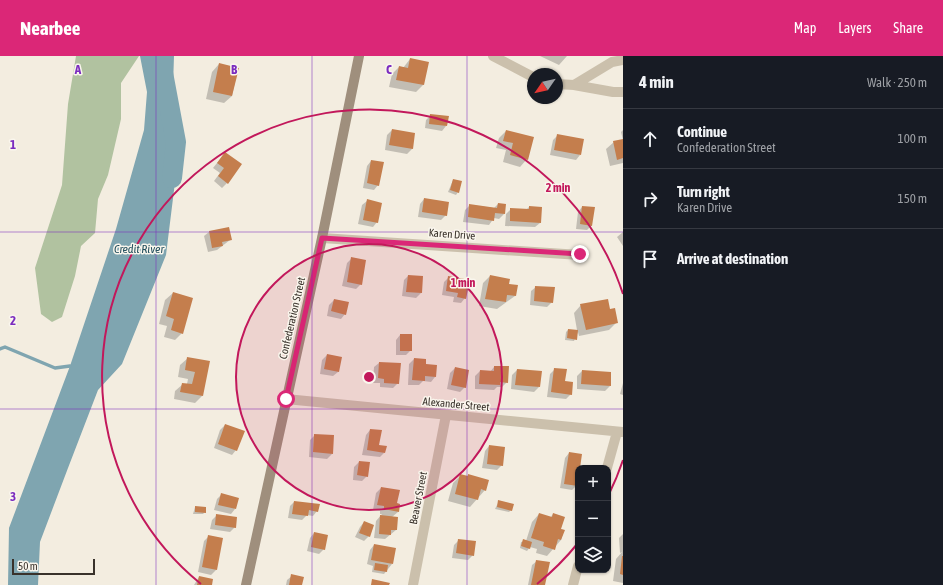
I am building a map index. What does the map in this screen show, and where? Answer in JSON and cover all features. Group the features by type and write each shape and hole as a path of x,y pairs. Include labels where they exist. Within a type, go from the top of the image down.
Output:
{"main road":[{"name":"Confederation Street","path":"246,585 322,238 359,56"}],"street":[{"path":"493,56 527,74"},
{"path":"574,85 612,62 623,60"},
{"path":"563,84 574,85 607,92 623,92"},
{"name":"Karen Drive","path":"322,238 580,254"},
{"name":"Alexander Street","path":"286,399 620,432"},
{"name":"Beaver Street","path":"413,585 446,415"},
{"path":"608,465 620,432"},
{"path":"572,585 576,573"}],"green space":[{"path":"76,56 139,56 121,83 121,119 108,175 98,199 95,233 81,246 75,276 62,317 52,322 41,314 35,268 62,185 68,104"}],"water":[{"name":"Credit River","path":"140,56 174,56 172,116 177,166 166,255 122,364 98,390 40,542 38,585 8,585 9,528 70,366 116,229 144,130 147,92"}],"building":[{"path":"410,58 429,62 424,85 396,80 399,66 408,68"},
{"path":"219,63 239,68 232,96 213,92"},
{"path":"430,114 449,116 447,126 429,124"},
{"path":"392,129 415,133 413,149 389,145"},
{"path":"506,130 534,137 528,160 510,155 513,143 503,141"},
{"path":"557,134 584,139 581,155 554,150"},
{"path":"623,139 623,158 617,160 613,141"},
{"path":"225,152 242,164 228,184 218,176 224,168 217,163"},
{"path":"371,160 384,162 379,186 367,183"},
{"path":"453,179 462,181 459,193 450,190"},
{"path":"424,198 449,202 447,216 422,212"},
{"path":"367,199 382,203 378,223 363,220"},
{"path":"498,203 506,204 505,214 495,213 494,221 468,217 469,204 497,208"},
{"path":"529,206 542,207 541,223 510,221 510,208 529,209"},
{"path":"582,206 595,207 592,226 580,224"},
{"path":"229,227 232,240 222,242 223,246 212,248 209,231"},
{"path":"351,257 366,260 362,285 347,282"},
{"path":"408,275 423,276 422,293 406,292"},
{"path":"490,275 510,279 509,284 518,285 516,296 507,295 506,302 485,299"},
{"path":"448,276 470,280 466,299 457,297 458,293 446,291"},
{"path":"535,286 555,287 553,303 534,301"},
{"path":"173,292 193,298 183,334 171,330 174,319 166,316"},
{"path":"334,299 349,302 346,315 331,311"},
{"path":"608,299 610,309 615,308 618,323 586,330 580,304"},
{"path":"568,329 578,330 577,340 567,338"},
{"path":"400,334 412,334 412,351 400,351"},
{"path":"327,354 342,357 339,372 324,369"},
{"path":"187,357 210,361 203,396 180,392 182,383 192,384 195,372 185,370"},
{"path":"414,358 426,359 426,364 437,365 436,377 425,376 425,381 412,380"},
{"path":"379,362 401,363 399,384 384,383 384,379 378,378"},
{"path":"494,366 509,366 508,383 500,382 500,385 479,384 480,370 494,371"},
{"path":"455,367 469,370 466,388 451,385"},
{"path":"554,368 567,369 565,381 573,382 572,395 551,392"},
{"path":"517,369 542,371 540,387 515,385"},
{"path":"582,370 611,372 611,386 581,384"},
{"path":"225,424 245,431 237,451 218,444"},
{"path":"370,429 382,430 379,445 387,446 385,453 367,450"},
{"path":"314,434 334,435 333,454 313,452"},
{"path":"489,445 505,447 503,466 487,464"},
{"path":"569,452 582,454 580,465 575,465 575,486 564,484"},
{"path":"359,461 370,462 368,477 357,475"},
{"path":"460,474 468,476 468,474 489,480 486,491 481,489 478,500 455,494"},
{"path":"381,487 400,490 397,503 400,504 399,512 384,509 384,506 377,505"},
{"path":"221,493 239,498 236,509 218,505"},
{"path":"498,500 514,504 512,511 497,507"},
{"path":"294,501 320,504 318,512 309,510 308,516 292,514"},
{"path":"195,506 206,507 206,513 195,512"},
{"path":"539,513 552,517 553,513 565,517 561,529 565,530 561,540 558,539 555,550 543,546 544,542 531,538"},
{"path":"216,514 237,517 236,528 215,525"},
{"path":"380,515 398,517 397,530 391,530 391,535 379,534"},
{"path":"364,521 374,525 370,537 359,533"},
{"path":"314,532 328,535 325,550 311,547"},
{"path":"208,535 223,538 217,570 202,567"},
{"path":"458,539 476,541 474,556 456,553"},
{"path":"523,539 532,542 530,549 521,546"},
{"path":"374,544 396,548 393,564 371,560"},
{"path":"623,556 623,575 620,574"},
{"path":"536,560 550,562 545,585 531,585"},
{"path":"375,563 388,565 387,572 374,570"},
{"path":"291,574 304,577 302,585 289,585"},
{"path":"199,576 213,579 212,585 197,585"},
{"path":"372,579 390,583 389,585 371,585"}],"waterway":[{"name":"Credit River","path":"163,56 161,62 176,142 172,178"},
{"path":"0,349 5,347 55,368 70,366"}],"route":[{"path":"286,399 322,238 580,254"}]}
